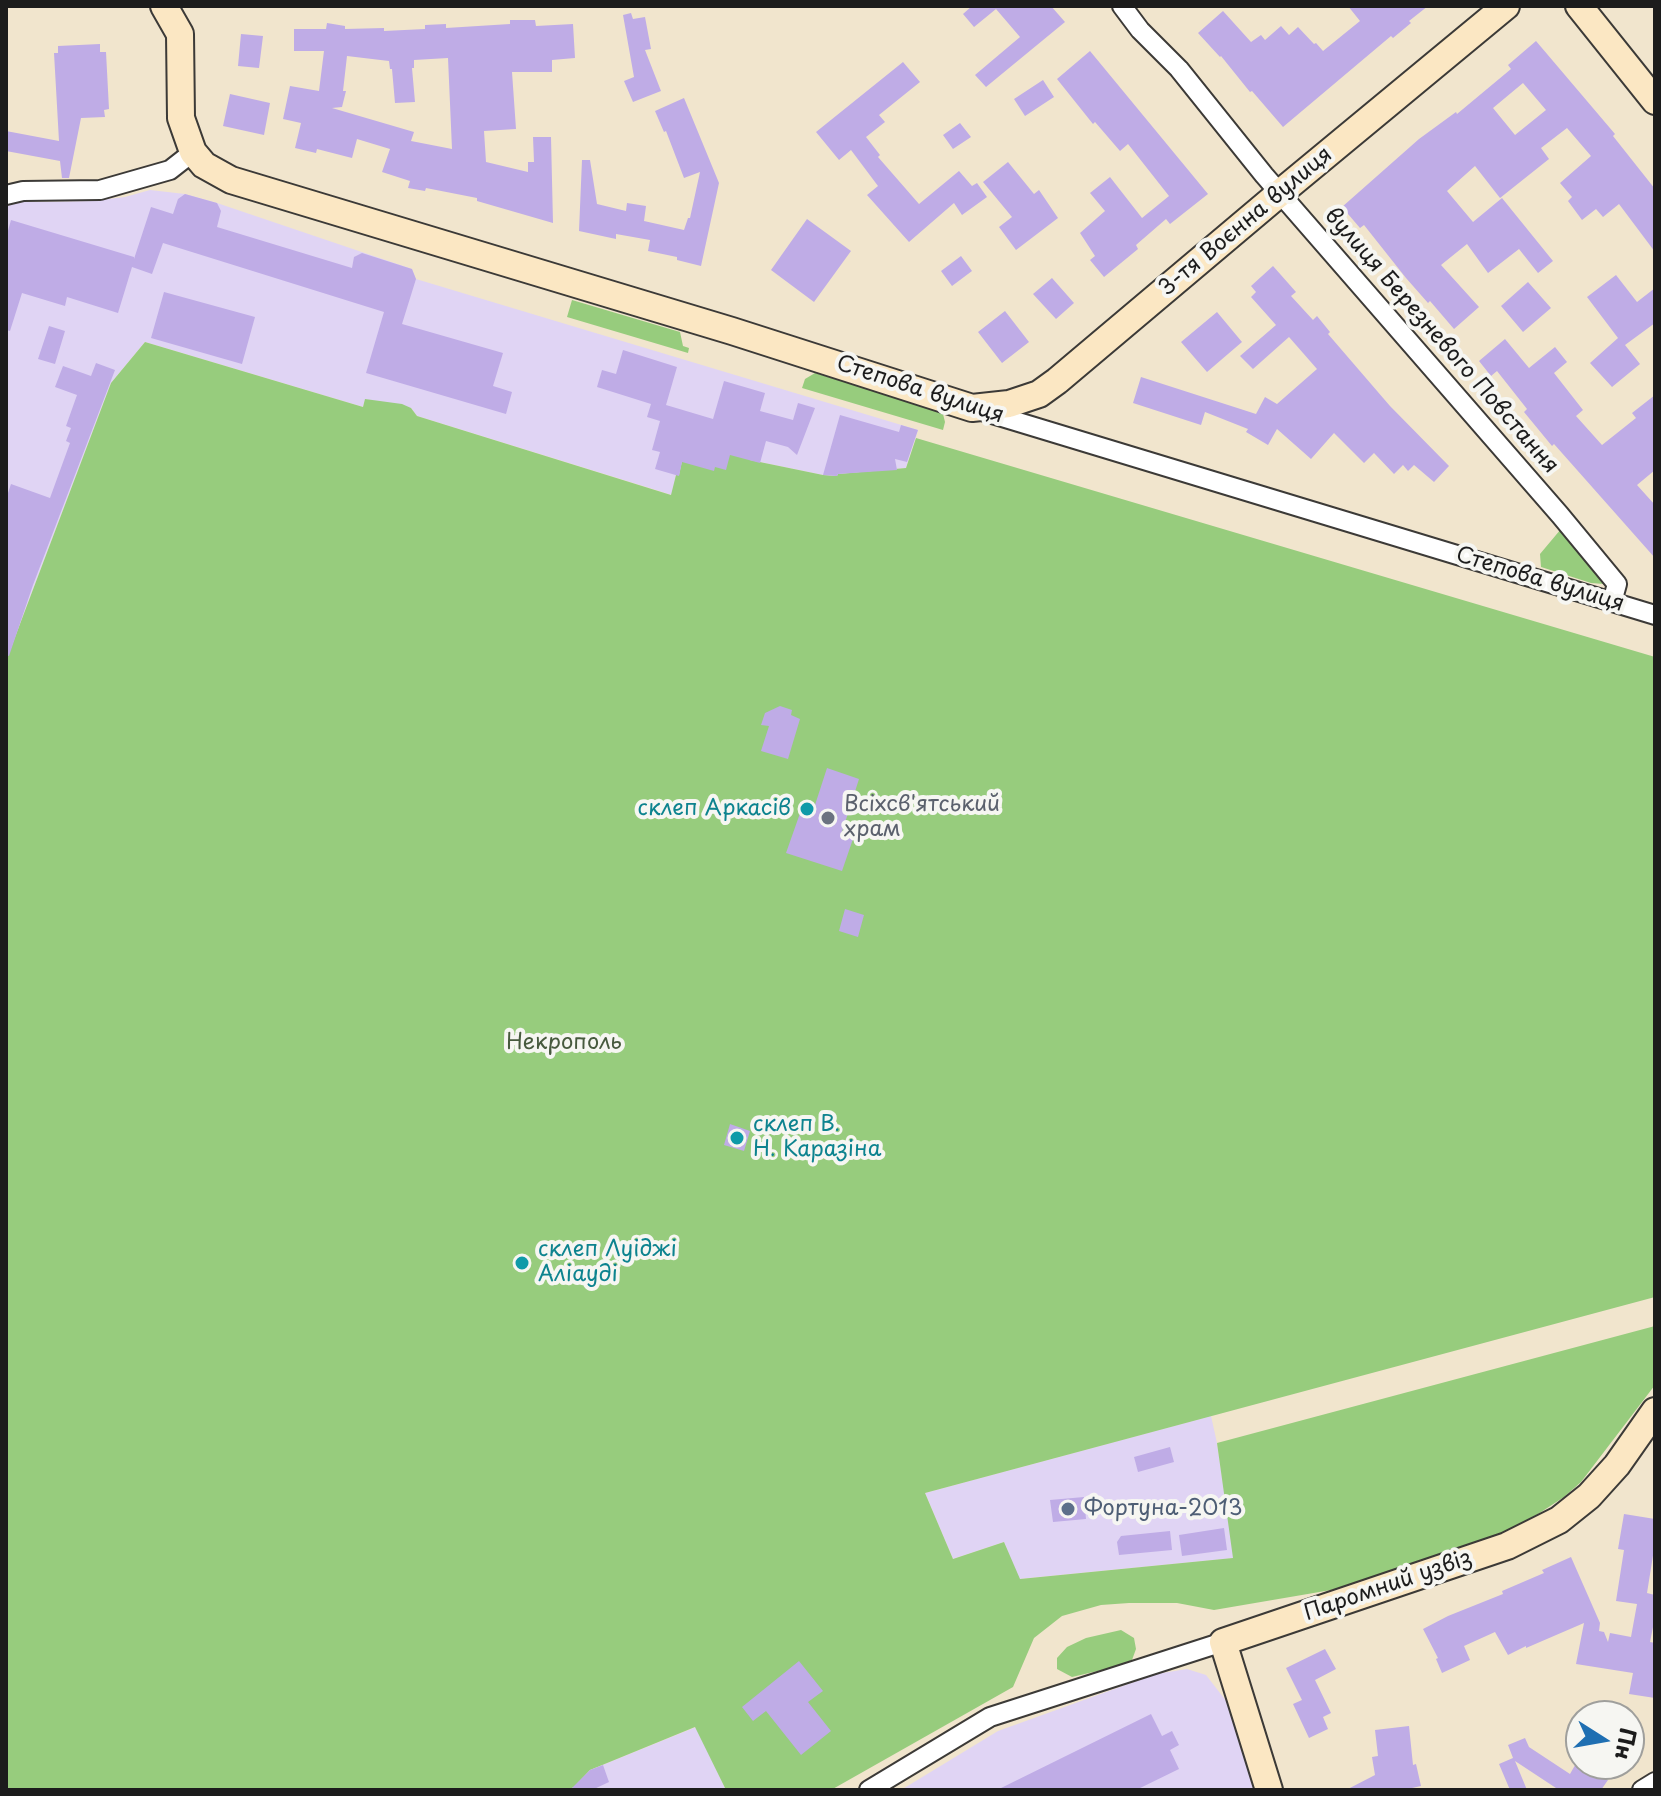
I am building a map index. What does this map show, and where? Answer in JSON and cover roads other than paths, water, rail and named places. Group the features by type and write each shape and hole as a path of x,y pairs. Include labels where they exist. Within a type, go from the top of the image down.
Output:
{"street":[{"path":"6,195 23,191 100,190 170,170 193,152 181,118 180,34 164,6"},
{"name":"вулиця Березневого Повстання","path":"1122,6 1617,584 1612,602"},
{"name":"3-тя Воєнна вулиця","path":"972,408 1009,404 1039,394 1506,6"},
{"path":"1579,6 1655,101"},
{"name":"Степова вулиця","path":"193,152 204,165 231,180 1655,615"},
{"name":"Паромний узвіз","path":"1223,1642 1507,1546 1559,1520 1589,1496 1617,1465 1655,1411"},
{"path":"869,1790 990,1717 1223,1642 1269,1790"},
{"path":"1642,1790 1655,1782"}],"place":[{"name":"склеп Аркасів","path":"807,809"},
{"name":"Всіхсв'ятський храм","path":"828,818"},
{"name":"склеп В. Н. Каразіна","path":"737,1138"},
{"name":"склеп Луіджі Аліауді","path":"522,1263"},
{"name":"Фортуна-2013","path":"1068,1509"}],"park label":[{"name":"Некрополь","path":"564,1043"}]}
